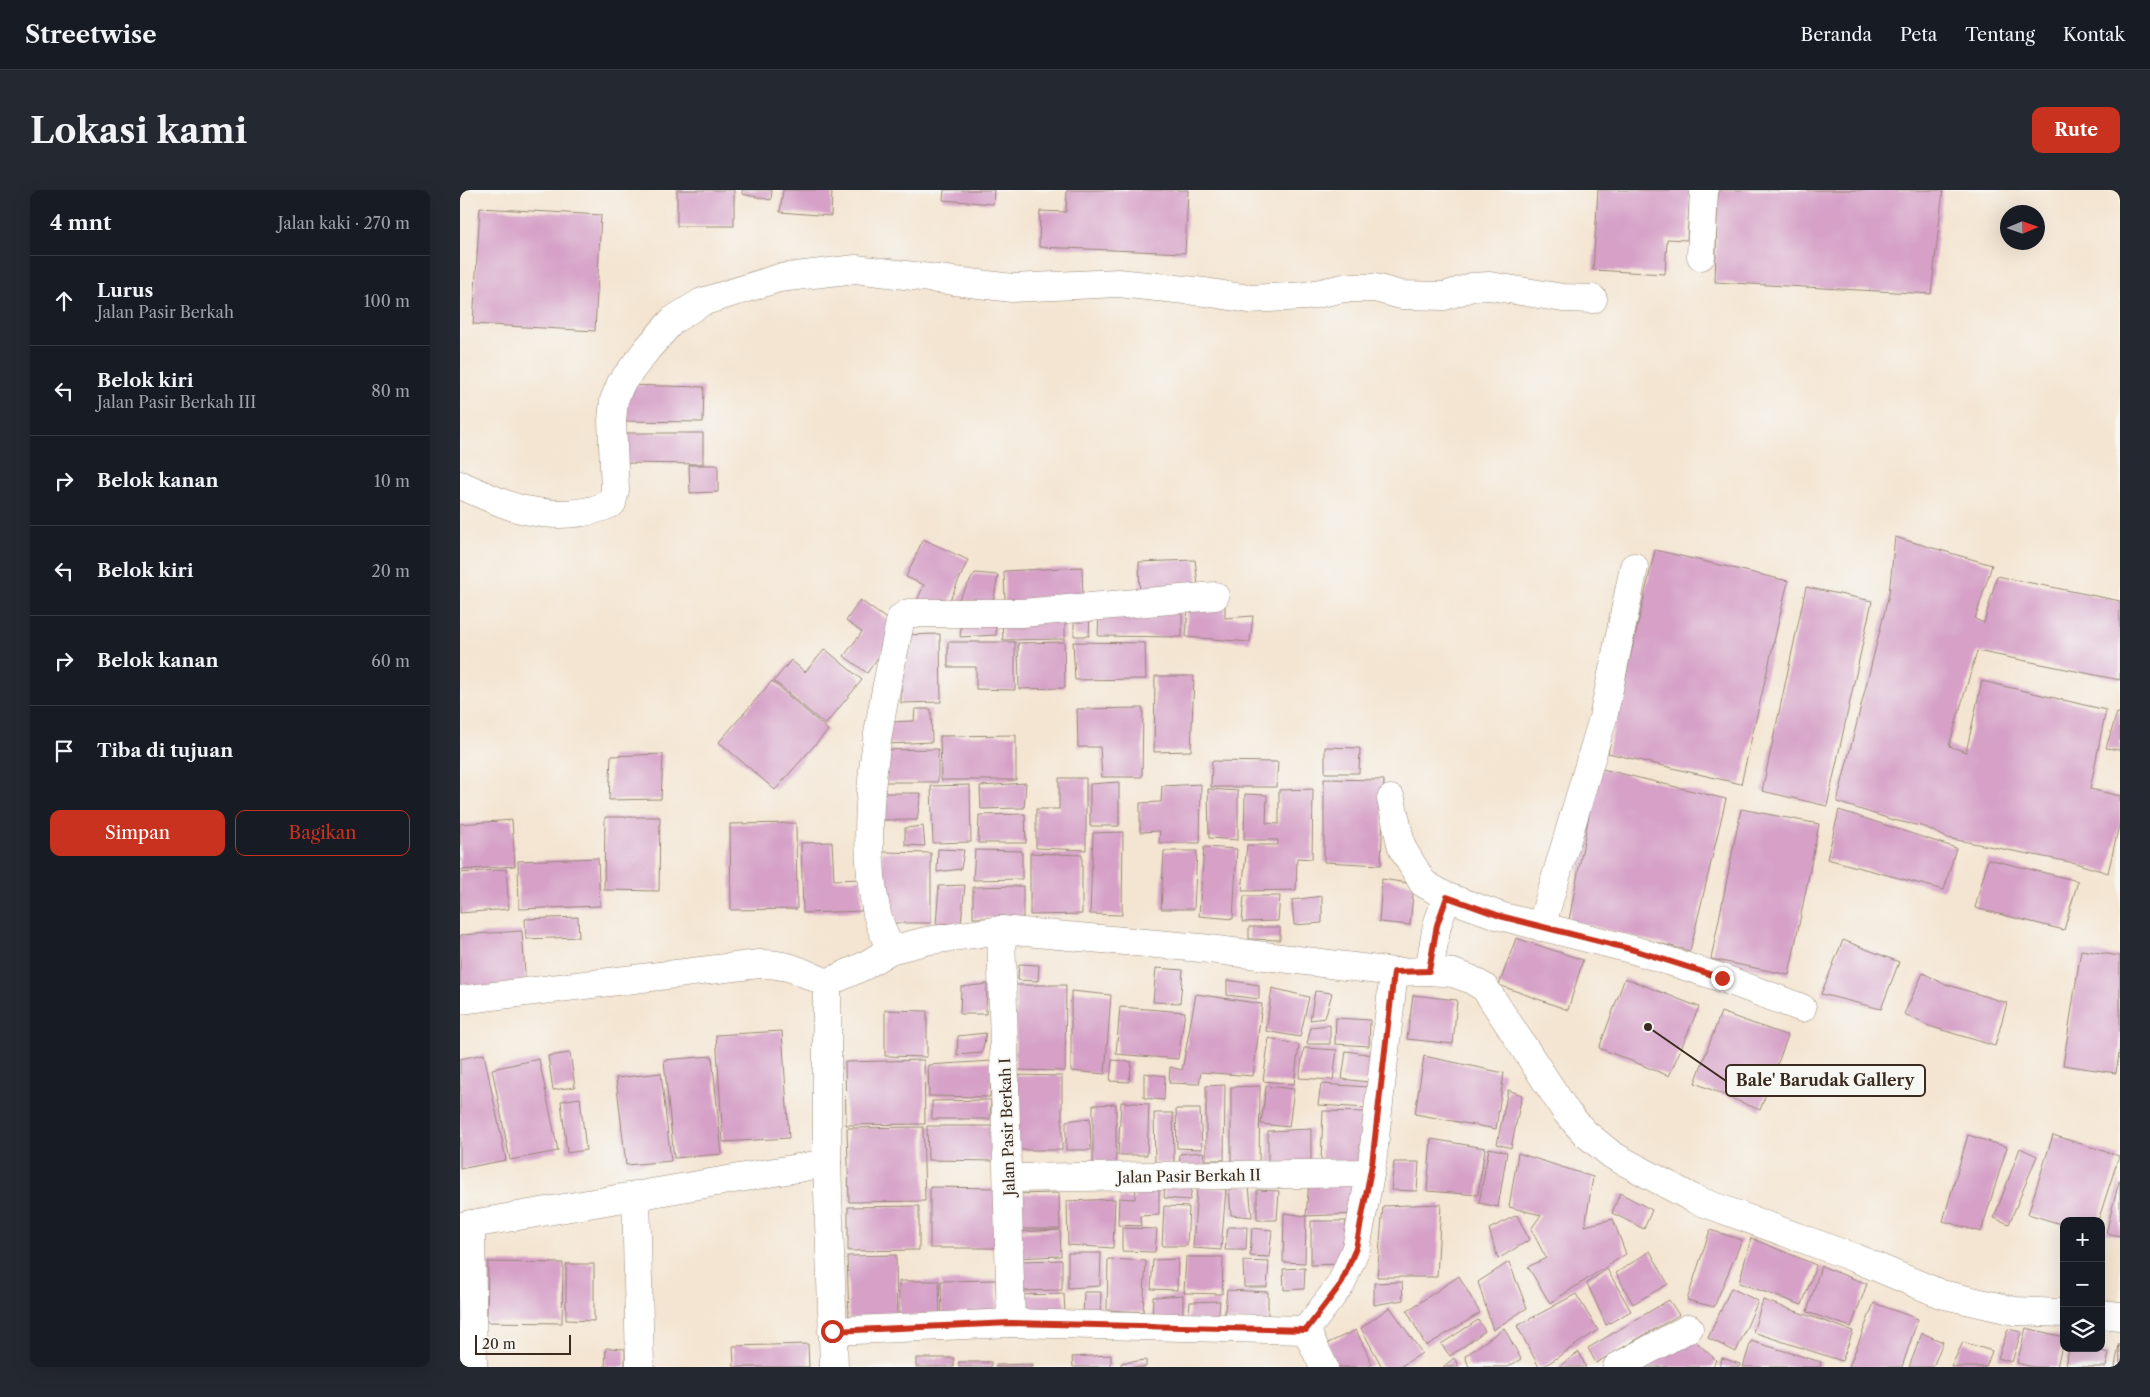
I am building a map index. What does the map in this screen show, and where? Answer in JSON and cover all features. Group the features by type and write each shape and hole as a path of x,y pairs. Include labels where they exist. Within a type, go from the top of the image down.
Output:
{"street":[{"path":"1701,256 1704,190"},
{"path":"460,485 524,510 562,514 602,508 612,503 615,490 612,421 614,400 621,382 673,320 702,302 779,278 856,269 1012,288 1118,283 1205,292 1249,299 1306,296 1344,288 1375,288 1401,295 1445,296 1472,287 1490,286 1563,298 1593,300"},
{"path":"1541,927 1603,718 1634,567"},
{"path":"890,950 877,915 872,874 872,795 878,726 901,618 908,613 1022,613 1215,596"},
{"path":"1390,799 1402,848 1423,883 1447,897 1500,916 1634,950 1722,978 1802,1008"},
{"path":"1429,971 1437,925 1447,897"},
{"path":"460,1000 777,963 794,968 827,983 866,965 890,950 926,941 1001,930 1201,948 1394,972 1429,971 1453,973 1470,979 1485,988 1567,1113 1585,1132 1612,1155 1694,1199 1855,1258 1941,1294 2014,1311 2060,1313"},
{"name":"Jalan Pasir Berkah I","path":"1001,930 1011,1323"},
{"path":"1306,1330 1341,1284 1356,1248 1372,1164 1394,972"},
{"path":"827,983 827,1163 834,1367"},
{"path":"473,1367 466,1225 636,1194 827,1163"},
{"name":"Jalan Pasir Berkah II","path":"1008,1178 1369,1173"},
{"path":"636,1194 640,1367"},
{"path":"2105,1314 2120,1316"},
{"path":"832,1331 1011,1323 1306,1330"},
{"path":"1617,1367 1689,1328"},
{"path":"1306,1330 1324,1367"}],"building":[{"path":"677,190 734,190 734,226 677,226"},
{"path":"742,190 772,190 771,200 742,194"},
{"path":"783,190 832,190 831,216 780,212"},
{"path":"944,190 994,190 993,204 943,200"},
{"path":"1067,190 1188,190 1185,253 1039,247 1040,211 1066,212"},
{"path":"1598,190 1690,190 1687,240 1667,239 1665,274 1593,270"},
{"path":"1718,190 1943,190 1931,294 1715,282"},
{"path":"480,208 601,215 595,331 473,324"},
{"path":"622,385 704,387 703,422 621,421"},
{"path":"621,433 703,433 703,464 621,463"},
{"path":"689,465 718,465 718,492 690,493"},
{"path":"1895,537 1992,565 1975,619 1984,623 1997,576 2120,601 2120,680 1977,651 1949,746 1966,752 1982,681 2106,710 2090,789 2120,796 2120,821 2108,873 2075,863 1947,838 1925,827 1893,820 1837,802 1889,594"},
{"path":"923,539 968,560 945,611 912,611 924,585 906,577"},
{"path":"1655,550 1788,581 1741,784 1608,753"},
{"path":"1195,560 1199,593 1140,598 1139,562"},
{"path":"1082,567 1083,599 1005,602 1004,571"},
{"path":"975,573 998,575 993,603 958,600"},
{"path":"1806,587 1872,601 1827,806 1762,791"},
{"path":"860,600 899,628 867,673 844,656 862,632 846,621"},
{"path":"1225,605 1225,618 1253,616 1250,642 1186,637 1188,608"},
{"path":"1099,612 1182,612 1182,637 1098,636"},
{"path":"1002,615 1065,615 1065,639 1003,640"},
{"path":"1090,616 1089,636 1074,636 1074,617"},
{"path":"962,619 996,619 996,635 960,637"},
{"path":"940,634 941,702 901,703 901,635"},
{"path":"948,642 1015,642 1015,690 976,689 976,667 948,667"},
{"path":"1064,642 1065,688 1019,689 1018,643"},
{"path":"1073,642 1145,643 1146,679 1075,680"},
{"path":"825,649 862,680 825,725 774,681 791,660 805,672"},
{"path":"1155,676 1194,676 1191,751 1154,752"},
{"path":"772,681 828,730 775,790 719,742"},
{"path":"1143,708 1142,777 1102,777 1100,747 1078,747 1077,709"},
{"path":"915,709 931,709 932,742 887,744 890,722 914,721"},
{"path":"2117,713 2120,713 2120,750 2106,748"},
{"path":"1016,735 1016,780 941,780 940,736"},
{"path":"1325,747 1360,748 1359,773 1325,773"},
{"path":"938,749 938,782 882,782 882,750"},
{"path":"663,754 661,799 609,800 611,756"},
{"path":"1212,761 1278,762 1276,787 1211,787"},
{"path":"1598,768 1726,799 1690,951 1569,920"},
{"path":"1059,778 1086,778 1086,850 1036,848 1036,809 1059,809"},
{"path":"1324,779 1384,780 1381,865 1324,862"},
{"path":"1119,782 1119,826 1090,826 1090,784"},
{"path":"1026,783 1024,808 981,809 980,786"},
{"path":"1201,784 1200,843 1159,843 1160,831 1140,832 1140,803 1161,802 1162,786"},
{"path":"970,785 971,842 933,843 931,786"},
{"path":"1208,789 1238,791 1238,840 1209,838"},
{"path":"1313,789 1312,859 1297,858 1296,890 1242,891 1247,845 1278,845 1278,840 1244,840 1245,794 1267,795 1266,823 1279,824 1279,790"},
{"path":"882,793 921,793 917,820 879,820"},
{"path":"1741,809 1819,824 1789,975 1711,959"},
{"path":"1839,810 1956,848 1944,890 1827,859"},
{"path":"1025,814 1026,843 978,843 979,815"},
{"path":"605,817 660,817 659,891 604,890"},
{"path":"512,820 515,866 460,870 460,824"},
{"path":"796,823 797,909 731,910 730,824"},
{"path":"923,826 925,846 905,845 905,828"},
{"path":"1123,832 1122,915 1090,914 1093,833"},
{"path":"832,842 834,880 861,879 862,911 803,913 801,843"},
{"path":"1204,847 1237,849 1233,919 1199,916"},
{"path":"938,849 964,850 961,869 937,872"},
{"path":"975,850 1022,851 1022,879 973,880"},
{"path":"1164,851 1197,851 1194,909 1161,909"},
{"path":"882,852 931,853 931,923 881,923"},
{"path":"1030,853 1082,855 1082,914 1030,915"},
{"path":"598,858 600,906 519,909 518,861"},
{"path":"1988,859 2078,881 2064,930 1975,908"},
{"path":"506,869 509,909 460,913 460,873"},
{"path":"1382,879 1414,884 1410,925 1379,922"},
{"path":"965,885 961,923 936,924 939,886"},
{"path":"1023,886 1023,918 973,918 973,887"},
{"path":"1244,896 1280,896 1278,921 1242,922"},
{"path":"1322,896 1322,923 1294,925 1292,900"},
{"path":"578,917 579,937 526,939 525,919"},
{"path":"1249,927 1280,927 1280,940 1249,939"},
{"path":"522,931 526,986 460,991 460,935"},
{"path":"1516,938 1583,960 1568,1010 1499,985"},
{"path":"1843,940 1899,962 1881,1009 1821,994"},
{"path":"2081,950 2120,956 2120,1046 2116,1073 2063,1065"},
{"path":"1019,964 1039,965 1038,981 1018,980"},
{"path":"1156,968 1183,970 1180,1003 1153,1002"},
{"path":"1923,973 1942,983 2007,1003 1995,1046 1929,1026 1904,1014"},
{"path":"1625,978 1699,1007 1669,1076 1599,1048"},
{"path":"1227,980 1259,985 1259,999 1227,995"},
{"path":"987,984 986,1014 960,1014 961,987"},
{"path":"1016,985 1066,985 1065,1071 1015,1070"},
{"path":"1272,988 1309,997 1300,1037 1266,1031"},
{"path":"1071,991 1111,995 1105,1074 1071,1071"},
{"path":"1315,991 1332,993 1325,1018 1310,1020"},
{"path":"1196,994 1262,1004 1253,1076 1201,1072 1199,1084 1169,1083 1170,1067 1182,1070"},
{"path":"1413,995 1457,1000 1453,1044 1407,1039"},
{"path":"1120,1007 1185,1012 1178,1059 1116,1054"},
{"path":"885,1010 927,1011 927,1057 885,1056"},
{"path":"1721,1012 1788,1036 1760,1110 1695,1083"},
{"path":"1336,1018 1370,1020 1369,1046 1335,1044"},
{"path":"1330,1025 1330,1044 1307,1044 1311,1027"},
{"path":"782,1031 789,1138 723,1142 716,1035"},
{"path":"986,1033 982,1053 957,1055 958,1036"},
{"path":"1269,1038 1299,1045 1294,1084 1263,1081"},
{"path":"1304,1048 1337,1050 1333,1080 1299,1078"},
{"path":"1346,1051 1373,1055 1368,1082 1342,1079"},
{"path":"570,1053 575,1087 553,1090 548,1056"},
{"path":"484,1054 506,1160 460,1169 460,1059"},
{"path":"712,1056 722,1154 674,1158 664,1060"},
{"path":"1424,1056 1504,1073 1496,1129 1415,1114"},
{"path":"539,1059 558,1151 510,1160 492,1069"},
{"path":"924,1060 925,1124 846,1125 845,1062"},
{"path":"1112,1060 1132,1062 1129,1082 1110,1081"},
{"path":"992,1061 990,1097 929,1096 928,1065"},
{"path":"661,1073 671,1161 626,1165 616,1078"},
{"path":"1144,1073 1165,1076 1164,1100 1144,1098"},
{"path":"1015,1075 1062,1076 1062,1150 1014,1150"},
{"path":"1321,1084 1368,1087 1367,1108 1318,1105"},
{"path":"1225,1085 1224,1160 1206,1160 1206,1086"},
{"path":"1260,1086 1259,1165 1231,1167 1231,1087"},
{"path":"1266,1086 1294,1089 1289,1127 1261,1124"},
{"path":"1508,1090 1522,1095 1511,1148 1497,1144"},
{"path":"580,1098 586,1150 567,1153 561,1101"},
{"path":"991,1100 990,1119 932,1119 932,1101"},
{"path":"1121,1102 1149,1104 1147,1155 1118,1155"},
{"path":"1116,1104 1116,1165 1093,1166 1093,1105"},
{"path":"1176,1109 1200,1109 1202,1149 1177,1148"},
{"path":"1323,1111 1365,1112 1364,1164 1321,1163"},
{"path":"1154,1113 1173,1113 1174,1163 1155,1163"},
{"path":"1090,1118 1091,1150 1066,1150 1066,1121"},
{"path":"927,1126 997,1126 997,1161 928,1160"},
{"path":"923,1127 925,1201 849,1202 847,1128"},
{"path":"1311,1129 1311,1163 1268,1166 1268,1131"},
{"path":"1968,1135 2007,1147 1981,1232 1943,1221"},
{"path":"2053,1135 2119,1156 2099,1217 2060,1217 2060,1224 2028,1214"},
{"path":"1431,1139 1485,1148 1478,1195 1427,1191"},
{"path":"1489,1148 1507,1152 1498,1207 1479,1203"},
{"path":"2020,1148 2037,1156 2009,1224 1994,1218"},
{"path":"1203,1152 1205,1167 1179,1170 1180,1154"},
{"path":"1518,1153 1593,1177 1585,1226 1613,1219 1626,1254 1550,1303 1528,1267 1546,1258 1531,1229 1541,1215 1509,1207"},
{"path":"1394,1162 1419,1162 1417,1191 1391,1190"},
{"path":"1165,1179 1193,1180 1190,1200 1164,1198"},
{"path":"1356,1181 1353,1214 1306,1216 1309,1182"},
{"path":"2120,1181 2120,1236 2106,1233"},
{"path":"1159,1186 1159,1215 1140,1216 1141,1226 1118,1225 1119,1198 1135,1199 1136,1187"},
{"path":"1249,1186 1252,1217 1231,1215 1229,1187"},
{"path":"930,1187 1000,1188 1000,1248 930,1248"},
{"path":"1197,1187 1226,1189 1221,1250 1193,1248"},
{"path":"1257,1190 1279,1191 1277,1220 1257,1220"},
{"path":"1059,1193 1060,1229 1014,1229 1013,1194"},
{"path":"1620,1193 1652,1210 1644,1229 1612,1213"},
{"path":"1115,1199 1113,1248 1068,1245 1067,1201"},
{"path":"1441,1204 1437,1277 1377,1277 1383,1206"},
{"path":"919,1206 919,1250 848,1251 848,1207"},
{"path":"1164,1206 1189,1207 1187,1246 1162,1246"},
{"path":"1284,1213 1306,1216 1305,1263 1283,1262"},
{"path":"1517,1215 1529,1240 1498,1259 1489,1229"},
{"path":"1311,1221 1346,1221 1343,1264 1311,1265"},
{"path":"1228,1227 1247,1227 1246,1250 1225,1250"},
{"path":"1122,1228 1157,1229 1155,1252 1122,1251"},
{"path":"1252,1228 1272,1230 1269,1257 1250,1256"},
{"path":"1060,1230 1061,1256 1014,1258 1014,1232"},
{"path":"1710,1230 1742,1240 1714,1307 1687,1300"},
{"path":"1751,1238 1816,1265 1802,1305 1739,1283"},
{"path":"1650,1251 1668,1284 1633,1304 1616,1273"},
{"path":"1068,1253 1101,1253 1100,1286 1068,1288"},
{"path":"896,1255 897,1317 849,1318 847,1256"},
{"path":"1186,1257 1223,1257 1222,1294 1184,1293"},
{"path":"1108,1259 1146,1261 1143,1312 1107,1310"},
{"path":"1178,1259 1177,1290 1151,1289 1153,1260"},
{"path":"1062,1260 1062,1290 1018,1291 1017,1261"},
{"path":"1243,1261 1269,1262 1267,1287 1244,1287"},
{"path":"488,1262 563,1263 562,1323 487,1322"},
{"path":"1509,1262 1527,1308 1493,1330 1478,1282"},
{"path":"566,1264 594,1264 594,1321 566,1320"},
{"path":"1821,1266 1867,1284 1851,1327 1807,1312"},
{"path":"1305,1268 1304,1289 1284,1290 1283,1269"},
{"path":"1607,1269 1631,1311 1606,1325 1587,1283"},
{"path":"1459,1276 1480,1313 1426,1346 1407,1311"},
{"path":"996,1280 997,1316 942,1317 941,1281"},
{"path":"899,1281 939,1281 940,1315 899,1316"},
{"path":"1402,1282 1403,1300 1374,1305 1374,1283"},
{"path":"1731,1288 1758,1301 1736,1352 1708,1338"},
{"path":"1227,1290 1268,1292 1268,1322 1224,1320"},
{"path":"1084,1292 1101,1292 1100,1317 1083,1317"},
{"path":"1064,1294 1065,1314 1018,1315 1017,1295"},
{"path":"1576,1294 1598,1330 1543,1367 1539,1367 1517,1326"},
{"path":"1183,1295 1183,1319 1152,1320 1153,1297"},
{"path":"1669,1300 1679,1315 1596,1363 1588,1348"},
{"path":"1763,1300 1853,1331 1842,1361 1753,1332"},
{"path":"1220,1301 1218,1323 1188,1323 1190,1302"},
{"path":"1874,1303 1918,1319 1902,1367 1849,1367"},
{"path":"1390,1307 1422,1353 1400,1367 1382,1367 1361,1328"},
{"path":"1478,1320 1485,1331 1450,1356 1441,1344"},
{"path":"1504,1328 1521,1359 1508,1367 1469,1367 1465,1356"},
{"path":"2026,1328 2060,1336 2060,1352 2057,1367 2033,1367 2017,1363"},
{"path":"2008,1329 2021,1332 2012,1362 1998,1358"},
{"path":"1356,1330 1372,1364 1368,1367 1336,1367 1328,1343"},
{"path":"1922,1333 1943,1342 1933,1367 1909,1367"},
{"path":"1692,1338 1716,1360 1713,1367 1646,1367"},
{"path":"1751,1341 1821,1362 1820,1367 1743,1367"},
{"path":"1963,1342 1992,1351 1986,1367 1951,1367"},
{"path":"808,1344 809,1367 734,1367 733,1346"},
{"path":"2119,1344 2120,1367 2115,1367"},
{"path":"606,1348 625,1349 625,1367 605,1367"},
{"path":"1579,1352 1586,1367 1558,1367"},
{"path":"2068,1352 2109,1353 2106,1367 2066,1367"},
{"path":"1111,1355 1111,1367 1073,1367 1072,1357"},
{"path":"916,1358 954,1358 954,1367 916,1367"},
{"path":"1454,1358 1459,1367 1443,1367"},
{"path":"1722,1358 1740,1364 1739,1367 1719,1367"},
{"path":"1146,1360 1146,1367 1121,1367 1121,1363"},
{"path":"959,1362 991,1362 991,1367 959,1367"},
{"path":"1033,1364 1033,1367 996,1367 996,1365"}],"place":[{"name":"Bale' Barudak Gallery","path":"1648,1027"}],"route":[{"path":"832,1331 1011,1323 1306,1330 1341,1284 1356,1248 1372,1164 1394,972 1429,971 1437,925 1447,897 1500,916 1634,950 1722,978"}]}
